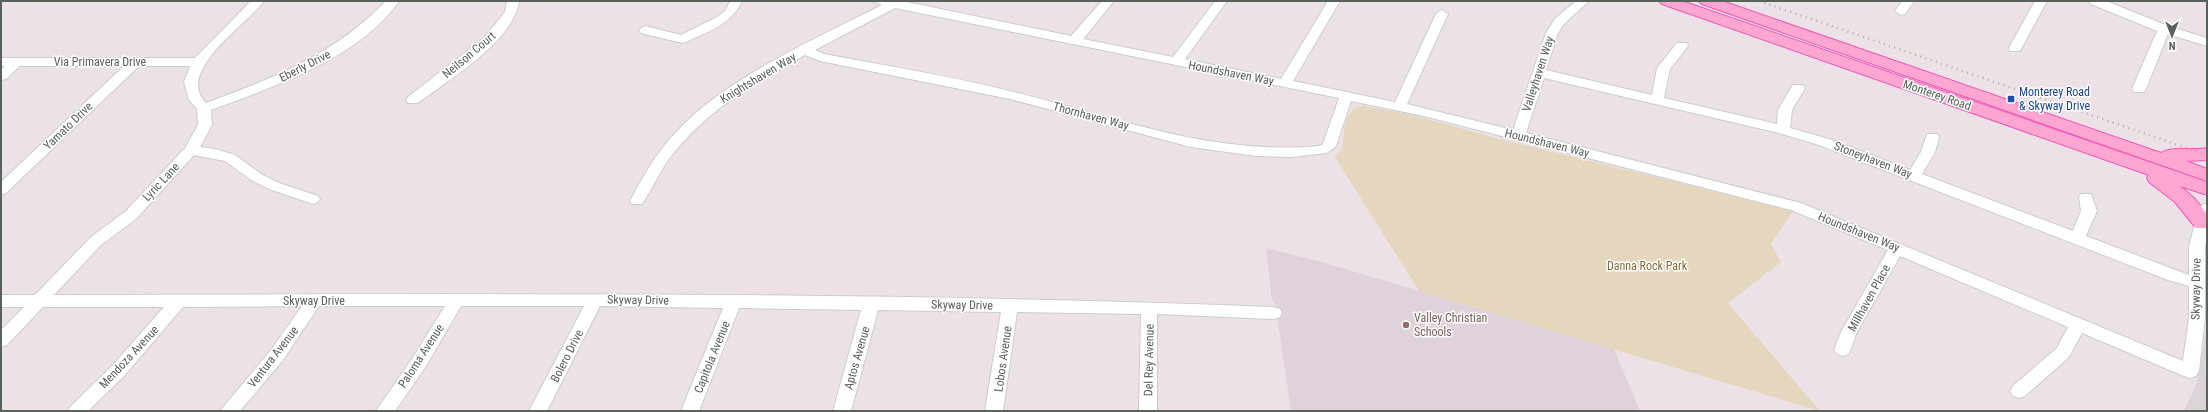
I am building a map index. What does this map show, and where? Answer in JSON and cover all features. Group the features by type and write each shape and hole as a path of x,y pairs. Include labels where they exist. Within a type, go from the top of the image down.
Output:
{"main road":[{"name":"Monterey Road","path":"1667,1 2135,157 2207,175"},
{"name":"Monterey Road","path":"1707,1 2135,157 2207,189"},
{"path":"2135,157 2190,156 2207,154"},
{"path":"2135,157 2196,212 2206,218"}],"street":[{"path":"204,108 196,100 191,82 198,62 258,1"},
{"name":"Eberly Drive","path":"204,108 265,86 309,66 361,33 393,1"},
{"name":"Neilson Court","path":"413,100 451,72 493,36 512,12 513,1"},
{"path":"645,30 682,39 721,20 731,12 736,1"},
{"path":"1074,42 1108,1"},
{"path":"1176,62 1221,1"},
{"path":"1285,84 1334,1"},
{"path":"1565,1 1580,3"},
{"path":"2014,48 2041,1"},
{"path":"2095,1 2164,29 2207,42"},
{"name":"Houndshaven Way","path":"890,2 1074,42 1399,107 1518,135 1796,206 2190,371"},
{"name":"Knightshaven Way","path":"637,201 662,156 690,124 731,91 890,2"},
{"name":"Valleyhaven Way","path":"1518,135 1540,73 1552,33 1559,22 1580,3"},
{"path":"1399,107 1442,14"},
{"path":"2139,89 2164,29"},
{"path":"1657,101 1664,68 1682,46"},
{"name":"Thornhaven Way","path":"805,50 820,58 1010,95 1191,143 1217,148 1258,150 1322,150 1329,146 1346,96"},
{"name":"Via Primavera Drive","path":"1,62 198,62"},
{"path":"1,76 17,62"},
{"name":"Yamato Drive","path":"1,190 136,62"},
{"name":"Stoneyhaven Way","path":"1540,73 1783,130 1824,142 2174,276 2195,282"},
{"path":"1783,130 1785,110 1798,88"},
{"name":"Lyric Lane","path":"1,341 96,241 131,215 191,150 205,124 204,108"},
{"path":"1914,176 1928,152 1932,137"},
{"path":"191,150 215,153 230,158 256,177 274,186 313,198"},
{"path":"2077,239 2089,211 2086,197"},
{"name":"Skyway Drive","path":"2190,371 2197,318 2195,282 2197,247 2206,218"},
{"name":"Millhaven Place","path":"1843,350 1849,332 1897,248"},
{"name":"Paloma Avenue","path":"385,411 420,361 456,300"},
{"name":"Skyway Drive","path":"1,301 595,300 1149,308 1274,313"},
{"name":"Bolero Drive","path":"538,411 595,300"},
{"name":"Mendoza Avenue","path":"77,411 118,371 178,301"},
{"name":"Ventura Avenue","path":"228,411 277,355 314,301"},
{"name":"Capitola Avenue","path":"690,411 710,364 733,302"},
{"name":"Aptos Avenue","path":"842,411 871,304"},
{"name":"Lobos Avenue","path":"994,411 1010,306"},
{"name":"Del Rey Avenue","path":"1148,411 1149,308"},
{"path":"2019,391 2063,352 2078,324"}],"shaded area":[{"name":"Valley Christian Schools","path":"1266,248 1322,262 1614,349 1640,411 1291,411 1275,302 1272,301"},
{"path":"2207,327 2207,411 2184,411 2197,382"}],"green space":[{"name":"Danna Rock Park","path":"1364,106 1413,115 1492,137 1793,211 1771,244 1781,262 1728,303 1820,411 1419,291 1335,157 1341,149 1349,115 1357,107"}],"railway":[{"path":"1759,1 2207,155"}],"place":[{"name":"Monterey Road & Skyway Drive","path":"2011,99"},
{"name":"Valley Christian Schools","path":"1406,325"}]}
